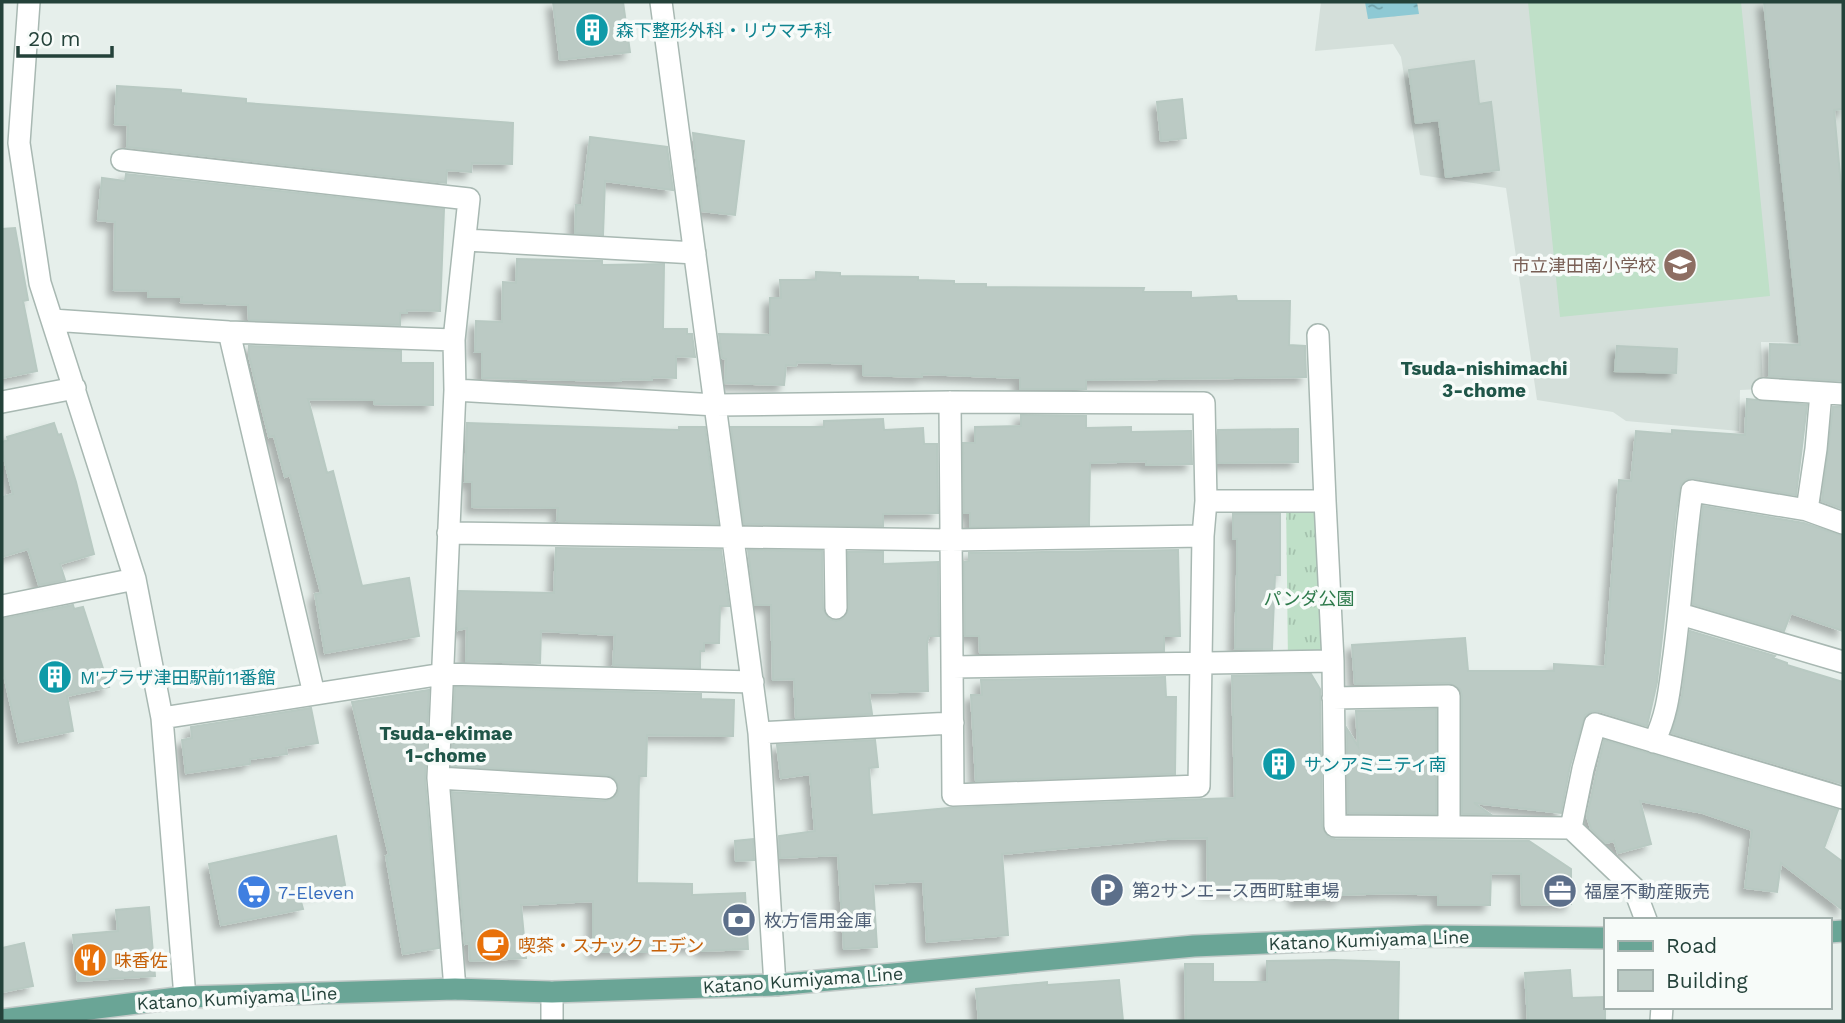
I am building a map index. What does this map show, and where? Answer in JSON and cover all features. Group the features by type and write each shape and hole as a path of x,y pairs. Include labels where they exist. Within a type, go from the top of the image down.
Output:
{"main road":[{"name":"Katano Kumiyama Line","path":"2,1020 185,997 455,989 552,992 775,985 1194,946 1426,936 1604,938"}],"street":[{"path":"29,2 19,144 40,283 135,579 162,719 185,997"},
{"path":"661,2 759,733 775,985"},
{"path":"122,160 469,199 454,340 456,390 438,778 455,989"},
{"path":"466,240 695,253"},
{"path":"52,320 229,332 454,340"},
{"path":"229,332 314,694"},
{"path":"1318,335 1333,661 1335,826 1571,828 1634,888 1645,918"},
{"path":"2,402 75,388"},
{"path":"1763,389 1843,394"},
{"path":"456,390 716,405 950,402 1204,403 1206,501 1203,536 1199,786 953,796 950,402"},
{"path":"1807,510 1821,393"},
{"path":"1654,742 1665,719 1680,614 1684,551 1692,491 1807,510 1843,523"},
{"path":"1206,501 1325,501"},
{"path":"448,533 951,540 1203,536"},
{"path":"835,539 836,608"},
{"path":"2,606 135,579"},
{"path":"1680,614 1843,662"},
{"path":"953,667 1333,661"},
{"path":"162,719 443,674 753,682"},
{"path":"1334,698 1449,695 1449,827"},
{"path":"759,733 953,723"},
{"path":"1571,828 1595,724 1843,797"},
{"path":"438,778 606,788"},
{"path":"552,992 552,1021"}],"shaded area":[{"name":"市立津田南小学校","path":"1321,2 1843,2 1843,343 1761,342 1763,389 1740,390 1739,431 1626,421 1613,412 1537,400 1506,188 1420,175 1401,57 1393,44 1315,51"}],"green space":[{"path":"1528,2 1741,2 1770,296 1560,317"},
{"name":"パンダ公園","path":"1286,501 1325,501 1333,661 1288,662"}],"water":[{"path":"1365,2 1417,2 1419,14 1368,19"}],"building":[{"name":"森下整形外科・リウマチ科","path":"553,2 623,2 630,52 560,60"},
{"path":"1764,2 1843,2 1843,109 1834,110 1843,207 1843,381 1769,376 1770,344 1800,345"},
{"path":"1474,61 1479,104 1491,102 1499,170 1446,177 1439,120 1416,123 1409,70"},
{"path":"117,86 181,90 181,93 246,99 246,103 513,123 512,164 472,163 471,172 447,170 446,183 127,147 128,125 115,124"},
{"path":"1182,99 1186,138 1161,141 1157,102"},
{"path":"693,133 744,141 735,215 702,211"},
{"path":"590,137 667,147 673,190 605,181 603,235 575,233 576,205 582,205"},
{"path":"126,174 444,209 440,311 407,310 407,313 400,313 400,325 249,320 248,305 181,302 182,297 148,297 148,291 114,290 115,222 98,220 102,178 125,181"},
{"path":"15,228 28,300 23,301 37,371 2,378 2,229"},
{"path":"517,259 602,261 602,265 664,264 663,329 687,329 687,334 692,334 695,357 676,356 676,378 652,377 652,380 621,381 482,378 482,352 475,352 476,321 502,322 503,282 516,283"},
{"path":"816,272 840,273 840,276 918,277 918,280 954,281 954,284 986,284 986,287 1144,288 1143,292 1191,292 1191,298 1236,296 1237,301 1290,301 1289,345 1305,346 1306,377 1086,380 1086,389 1020,389 1020,378 922,374 922,377 863,375 863,364 797,362 796,366 786,365 784,385 725,383 726,359 722,358 719,334 770,335 770,298 781,298 780,280 816,280"},
{"path":"249,346 401,351 401,363 433,363 433,405 374,404 374,400 308,399 327,473 333,471 362,586 409,578 419,636 325,653 315,594 321,593 290,475 285,477 274,436 269,437 249,356"},
{"path":"1617,346 1677,349 1676,373 1615,371"},
{"path":"1747,399 1807,405 1796,495 1694,478 1681,484 1657,682 1647,726 1599,711 1585,715 1570,766 1561,813 1474,803 1490,814 1462,814 1460,689 1449,683 1355,684 1352,645 1465,638 1468,671 1554,671 1554,664 1605,667 1619,480 1631,481 1636,431 1672,434 1672,430 1745,435"},
{"path":"1833,407 1843,407 1843,509 1822,501"},
{"path":"1021,415 1086,416 1086,428 1131,427 1131,432 1191,431 1192,464 1146,465 1146,461 1090,463 1089,525 970,527 970,513 964,513 963,443 975,443 975,427 1021,426"},
{"path":"883,419 884,430 923,428 924,444 937,444 938,513 883,514 883,526 744,524 731,427 824,427 824,421"},
{"path":"54,423 58,435 61,434 76,482 94,554 60,564 65,580 39,585 28,549 2,557 2,497 13,494 2,442 8,440 7,437"},
{"path":"467,423 679,430 679,427 705,427 718,524 557,521 558,508 472,507 472,482 465,482"},
{"path":"1298,429 1298,462 1218,463 1218,430"},
{"path":"1703,506 1804,523 1843,536 1843,631 1791,613 1784,631 1693,604"},
{"path":"1233,514 1280,514 1280,575 1275,575 1272,649 1235,649 1237,539 1233,539"},
{"path":"556,548 721,550 729,606 720,606 719,643 704,643 704,651 700,651 700,668 613,665 615,635 541,631 540,663 466,661 467,628 458,630 459,591 554,593"},
{"path":"748,550 822,551 823,609 829,619 836,621 843,619 849,608 848,552 883,552 883,564 938,562 939,636 929,636 927,642 928,691 869,693 872,714 796,718 794,679 773,680 771,605 755,605"},
{"path":"1178,550 1180,636 1164,636 1164,651 980,653 979,636 965,636 964,562 969,561 969,553"},
{"name":"M'プラザ津田駅前11番館","path":"73,605 74,609 83,607 109,687 67,696 73,731 19,742 2,666 2,619"},
{"path":"1690,631 1775,656 1773,658 1787,665 1843,682 1843,784 1672,733 1682,696"},
{"path":"1311,674 1320,689 1322,826 1328,837 1529,841 1571,869 1571,904 1522,905 1521,874 1491,873 1490,905 1438,905 1438,895 1394,893 1340,895 1340,899 1295,900 1295,891 1208,891 1207,838 1167,839 1002,854 1008,935 927,942 923,881 873,884 877,947 844,949 838,855 780,858 779,836 815,831 810,774 781,778 777,745 875,740 878,767 869,768 872,815 949,808 1235,798 1232,676"},
{"path":"1165,677 1166,697 1176,697 1175,774 976,781 971,695 982,695 981,680"},
{"path":"455,687 701,694 701,699 734,700 733,736 647,735 646,776 639,776 637,883 692,884 692,895 745,893 748,949 702,951 702,947 651,946 651,952 593,952 593,901 521,905 526,958 470,961 469,943 465,944 452,792 605,801 617,796 619,788 614,777 607,775 452,766"},
{"path":"429,690 425,779 439,948 403,954 386,856 389,855 352,702"},
{"path":"311,708 318,743 286,748 287,754 250,759 250,764 186,773 182,740 192,738 191,727"},
{"path":"1436,709 1436,814 1348,813 1347,729 1358,746 1356,711"},
{"path":"1604,740 1838,810 1824,848 1843,862 1843,910 1781,863 1777,892 1745,888 1752,830 1703,813 1640,801 1651,844 1618,853 1614,841 1606,843 1591,829 1587,816"},
{"path":"336,836 345,885 299,894 303,909 221,925 209,864"},
{"path":"753,839 754,860 736,861 735,841"},
{"path":"149,907 155,976 78,981 73,935 118,931 116,910"},
{"path":"24,943 33,986 2,992 2,948"},
{"path":"1267,961 1399,962 1398,1021 1186,1021 1185,964 1213,964 1213,982 1267,982"},
{"path":"1570,970 1572,998 1604,997 1605,1021 1528,1021 1525,973"},
{"path":"1119,980 1123,1021 979,1021 976,989 1047,982 1047,985"}],"place":[{"name":"森下整形外科・リウマチ科","path":"592,30"},
{"name":"市立津田南小学校","path":"1680,265"},
{"name":"M'プラザ津田駅前11番館","path":"55,677"},
{"name":"サンアミニティ南","path":"1279,764"},
{"name":"第2サンエース西町駐車場","path":"1107,890"},
{"name":"福屋不動産販売","path":"1560,891"},
{"name":"7-Eleven","path":"254,892"},
{"name":"枚方信用金庫","path":"739,920"},
{"name":"喫茶・スナック エデン","path":"493,945"},
{"name":"味香佐","path":"90,960"}],"district":[{"name":"Tsuda-nishimachi 3-chome","path":"1484,379"},
{"name":"Tsuda-ekimae 1-chome","path":"446,744"}]}
